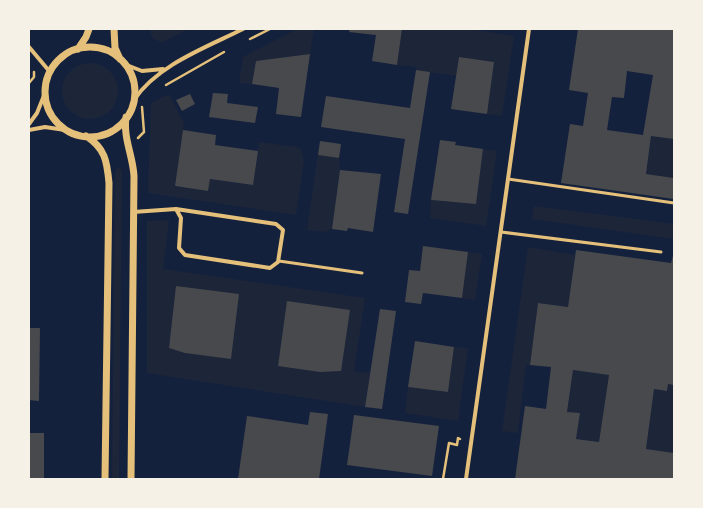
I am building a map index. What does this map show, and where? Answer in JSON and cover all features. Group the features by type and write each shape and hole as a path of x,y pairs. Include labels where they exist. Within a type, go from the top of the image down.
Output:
{"street":[{"path":"78,49 86,37 89,29"},
{"path":"114,29 116,48 122,62 129,71 134,85 134,100"},
{"path":"29,130 45,127 65,130 79,136 93,137 108,133 120,125 144,86 167,68 243,29"},
{"path":"466,479 529,29"},
{"path":"29,47 50,72"},
{"path":"29,124 37,113 45,93 47,78 54,65 65,55 78,49 93,47 107,51 122,62 142,71 167,68"},
{"path":"45,93 47,107 54,120 65,130"},
{"path":"126,117 125,133 133,166 131,479"},
{"path":"86,136 102,151 107,165 109,183 105,479"},
{"path":"133,212 176,210 276,224 283,230 279,261 275,266 270,268 185,255 179,248 181,218 176,210"}],"lane":[{"path":"508,178 674,203"},
{"path":"501,232 661,252"},
{"path":"279,261 362,273"}],"path":[{"path":"244,42 270,29"},
{"path":"162,87 226,52"},
{"path":"29,84 34,77 31,66"},
{"path":"128,144 142,136 144,132 142,104"},
{"path":"443,479 448,443 457,445 458,438 471,440"}],"shaded area":[{"path":"150,29 188,29 163,42 154,38"},
{"path":"297,29 314,29 310,54 256,61 252,84 239,83 243,57"},
{"path":"402,29 470,29 514,36 502,116 487,114 494,62 459,57 456,76 416,70 417,67 397,65"},
{"path":"85,63 95,63 110,71 116,80 118,91 116,102 110,111 95,119 85,119 74,114 67,107 62,96 62,86 67,75 74,68"},
{"path":"169,94 184,123 175,187 208,191 210,179 253,185 259,142 297,147 301,149 304,161 296,215 148,193 151,103"},
{"path":"651,136 674,139 674,178 646,174"},
{"path":"483,149 497,151 486,226 430,218 431,200 447,202"},
{"path":"318,155 339,158 340,170 332,229 324,232 307,230"},
{"path":"118,167 122,171 119,479 112,479 115,172"},
{"path":"534,206 674,224 674,239 532,219"},
{"path":"169,220 163,269 365,298 354,371 370,373 365,407 147,373 147,221"},
{"path":"528,247 575,255 568,307 538,303 530,365 526,365 518,433 502,431"},
{"path":"468,252 482,254 475,300 462,298"},
{"path":"454,347 468,348 458,421 405,413 408,387 448,392"},
{"path":"573,370 609,375 599,442 576,439 580,414 567,412"},
{"path":"668,384 674,385 674,453 646,449 654,389 667,391"}],"building":[{"path":"350,29 402,29 397,65 372,61 376,35 349,32"},
{"path":"578,29 674,29 674,139 651,136 646,174 674,178 674,199 561,183 570,124 583,126 588,93 569,90","holes":["627,71 653,75 643,135 607,130 612,97 624,98"]},
{"path":"310,54 301,117 276,114 279,88 252,84 256,61"},
{"path":"459,57 494,62 487,114 451,109"},
{"path":"416,70 430,72 408,214 394,212 405,139 321,127 326,96 410,108"},
{"path":"213,93 228,94 227,103 258,107 255,123 209,117"},
{"path":"190,94 195,104 182,111 176,100"},
{"path":"183,130 216,135 215,145 258,151 253,185 210,179 208,191 175,186"},
{"path":"440,140 456,142 455,145 483,149 476,204 431,200"},
{"path":"320,141 341,144 339,158 318,155"},
{"path":"340,170 381,174 373,232 348,228 347,231 332,229"},
{"path":"423,246 468,252 462,298 423,293 421,304 405,302 409,270 420,271"},
{"path":"576,250 671,263 674,252 674,385 668,384 667,391 654,389 646,449 674,453 674,479 515,479 525,406 546,409 551,367 530,365 538,303 568,307","holes":["573,370 609,375 599,442 576,439 580,413 567,412"]},
{"path":"176,286 239,294 231,359 185,353 169,348"},
{"path":"287,301 350,310 341,371 320,372 278,366"},
{"path":"380,309 396,311 382,409 365,407"},
{"path":"29,328 40,328 39,401 29,400"},
{"path":"415,341 454,347 448,392 408,387"},
{"path":"310,412 328,414 319,479 238,479 247,416 308,425"},
{"path":"354,415 439,426 432,476 347,465"},
{"path":"29,433 44,433 44,479 29,479"}]}
